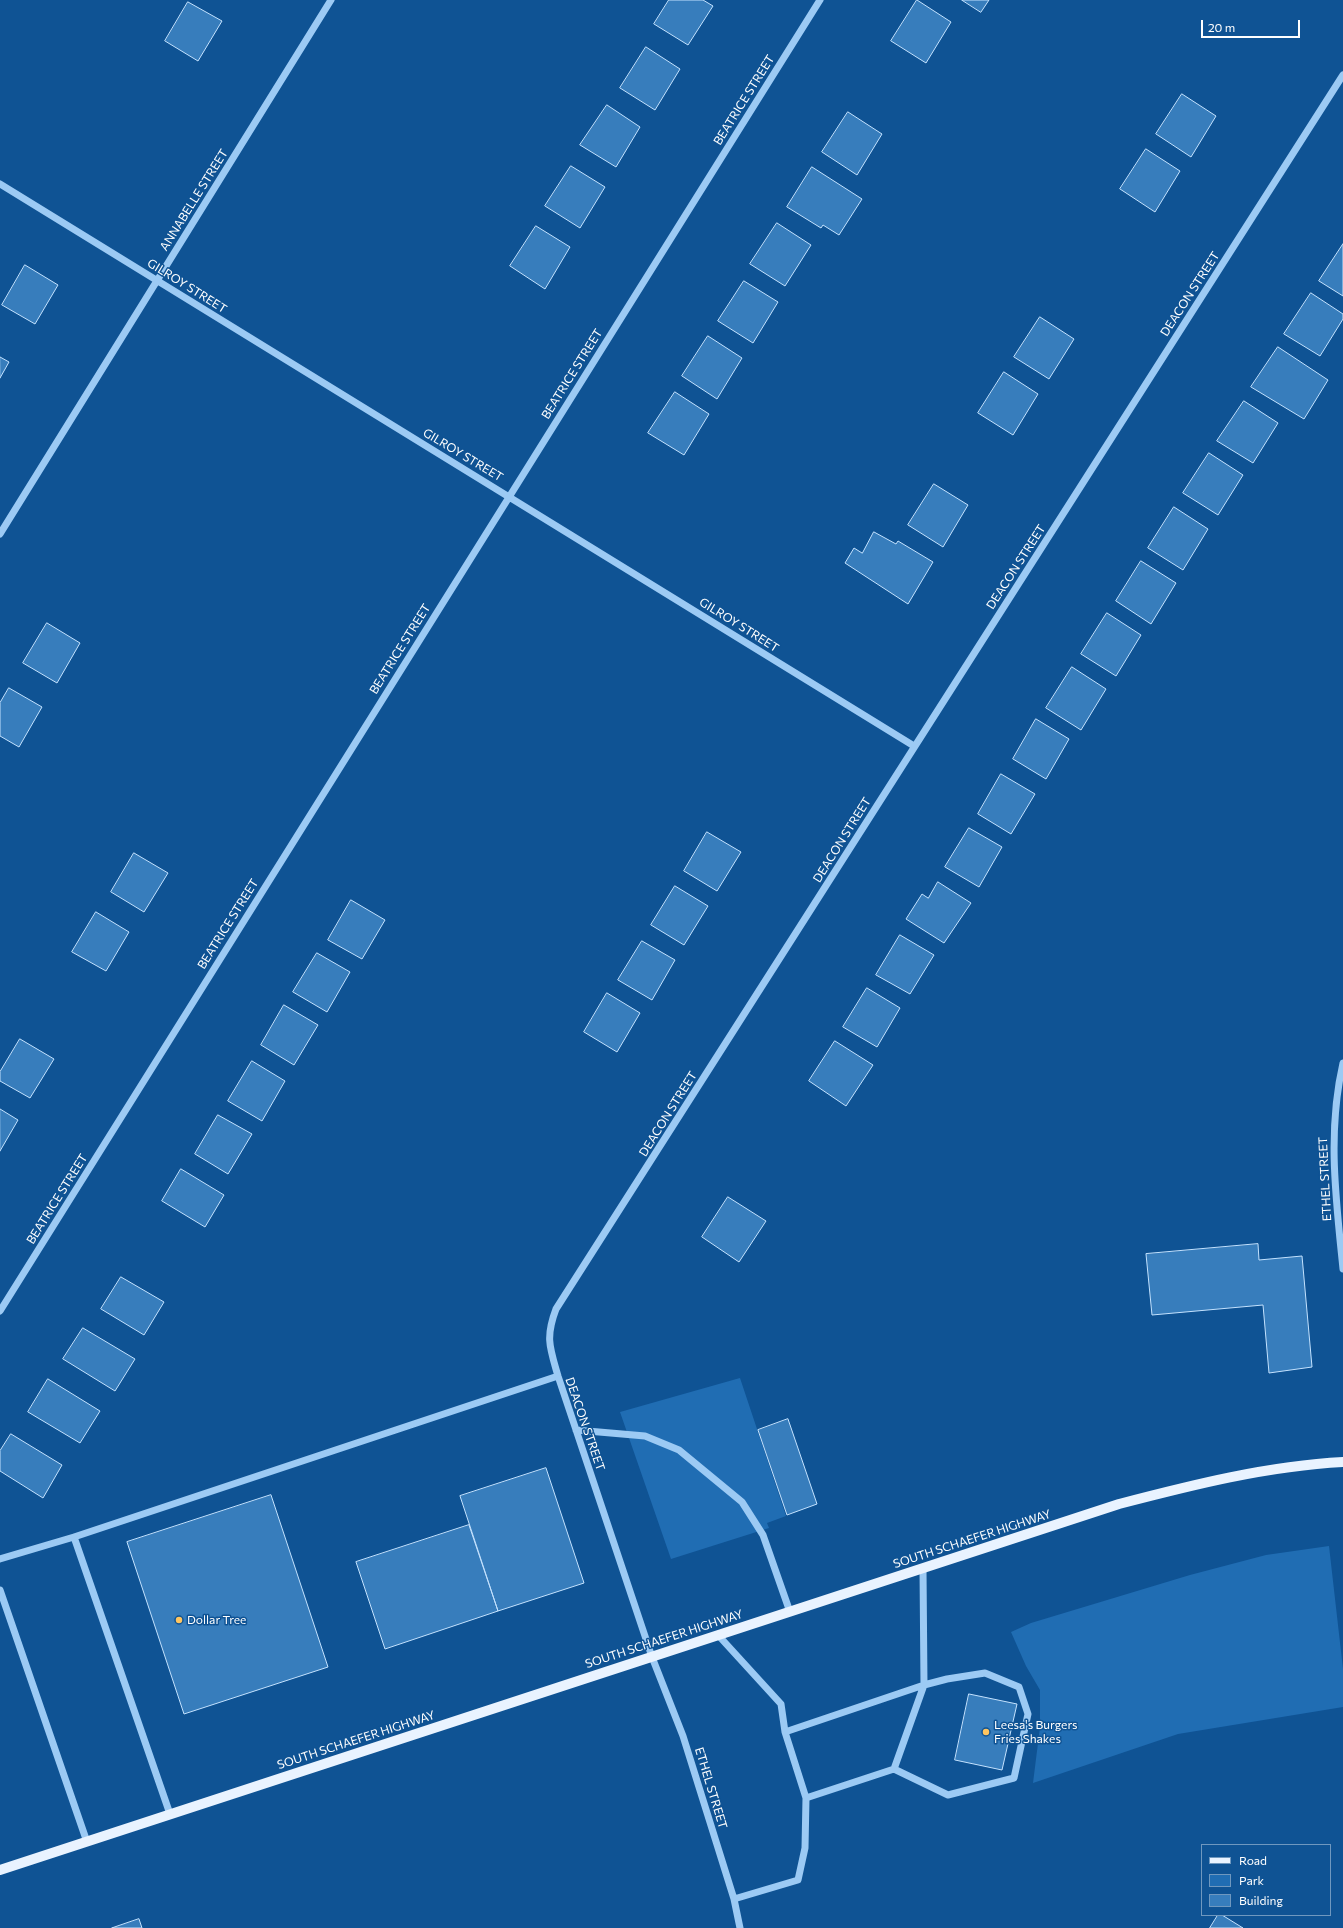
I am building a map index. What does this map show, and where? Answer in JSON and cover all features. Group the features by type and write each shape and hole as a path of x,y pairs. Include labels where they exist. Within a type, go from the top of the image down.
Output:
{"main road":[{"name":"SOUTH SCHAEFER HIGHWAY","path":"0,1870 1119,1504 1189,1486 1307,1464 1343,1462"}],"street":[{"name":"ANNABELLE STREET","path":"0,534 331,0"},
{"name":"BEATRICE STREET","path":"0,1310 508,496 820,0"},
{"name":"DEACON STREET","path":"652,1657 558,1376 548,1341 550,1325 556,1310 914,746 1343,76"},
{"name":"GILROY STREET","path":"0,184 914,746"},
{"name":"ETHEL STREET","path":"1343,1063 1339,1082 1333,1143 1340,1202 1343,1269"},
{"path":"0,1559 74,1537 558,1376"},
{"path":"576,1430 645,1436 679,1450 742,1502 763,1534 790,1612"},
{"path":"74,1537 170,1814"},
{"path":"894,1769 924,1685 922,1568"},
{"path":"0,1590 87,1842"},
{"path":"718,1636 781,1704 785,1732 806,1798 805,1848 798,1880 734,1899"},
{"name":"ETHEL STREET","path":"652,1657 683,1736 734,1899 740,1928"},
{"path":"785,1732 924,1685 947,1679 985,1673 1019,1686 1028,1714 1014,1778 948,1795 894,1769 806,1798"}],"green space":[{"path":"740,1378 786,1516 767,1523 769,1528 671,1559 620,1412"},
{"path":"1329,1546 1343,1669 1343,1707 1178,1734 1033,1783 1040,1727 1040,1690 1026,1666 1011,1632 1031,1623 1190,1575 1266,1555"}],"building":[{"path":"669,0 703,0 713,6 688,45 654,24"},
{"path":"917,0 951,22 926,63 891,41"},
{"path":"962,0 989,0 981,12"},
{"path":"188,2 222,21 198,61 165,41"},
{"path":"646,47 680,69 655,110 620,88"},
{"path":"1182,94 1216,116 1191,157 1156,134"},
{"path":"607,105 640,127 616,167 580,145"},
{"path":"848,112 882,134 857,175 822,152"},
{"path":"1146,149 1180,171 1155,212 1120,189"},
{"path":"571,166 605,187 580,228 545,206"},
{"path":"812,167 862,199 839,235 823,225 821,228 787,207"},
{"path":"777,223 811,245 785,286 750,264"},
{"path":"536,226 570,247 545,289 510,266"},
{"path":"1343,244 1343,296 1319,281"},
{"path":"25,265 58,285 35,324 2,305"},
{"path":"744,281 778,302 753,343 718,321"},
{"path":"1311,293 1343,314 1343,319 1320,356 1284,334"},
{"path":"1040,317 1074,339 1049,379 1014,357"},
{"path":"708,336 742,358 717,399 682,376"},
{"path":"1278,347 1328,380 1304,419 1251,387"},
{"path":"0,357 9,362 0,378"},
{"path":"1004,372 1038,394 1013,435 978,413"},
{"path":"675,392 709,414 684,455 648,433"},
{"path":"1244,401 1278,423 1253,463 1217,441"},
{"path":"1209,453 1243,475 1218,515 1183,493"},
{"path":"934,484 968,505 943,547 908,525"},
{"path":"1174,507 1208,529 1183,570 1148,548"},
{"path":"874,532 896,544 898,541 933,562 908,604 845,563 854,548 862,553"},
{"path":"1141,561 1176,583 1151,624 1116,601"},
{"path":"1107,613 1141,635 1116,676 1081,654"},
{"path":"47,623 80,643 57,683 23,663"},
{"path":"1072,667 1106,689 1081,730 1046,708"},
{"path":"9,688 42,707 19,747 0,736 0,703"},
{"path":"1036,719 1069,739 1046,779 1013,759"},
{"path":"1001,774 1035,794 1011,834 978,814"},
{"path":"969,828 1002,847 979,887 945,867"},
{"path":"707,832 741,852 717,891 684,871"},
{"path":"134,853 168,873 144,912 111,892"},
{"path":"938,882 971,903 944,943 906,919 922,894 928,898"},
{"path":"675,886 708,906 684,945 651,925"},
{"path":"351,900 385,920 362,959 328,940"},
{"path":"96,912 129,932 106,971 72,952"},
{"path":"900,935 934,955 910,994 876,975"},
{"path":"642,941 675,960 652,1000 618,980"},
{"path":"317,953 350,972 327,1012 293,992"},
{"path":"867,988 900,1008 877,1047 843,1027"},
{"path":"607,993 640,1013 617,1052 584,1032"},
{"path":"284,1005 318,1025 294,1065 261,1045"},
{"path":"20,1039 54,1059 30,1098 0,1081 0,1072"},
{"path":"835,1041 873,1065 846,1106 809,1081"},
{"path":"252,1061 285,1081 262,1121 228,1101"},
{"path":"0,1109 18,1120 0,1151"},
{"path":"218,1115 252,1134 228,1174 195,1154"},
{"path":"181,1169 224,1195 205,1227 162,1201"},
{"path":"728,1197 766,1221 739,1262 702,1237"},
{"path":"1258,1244 1259,1260 1302,1256 1312,1367 1269,1373 1263,1305 1152,1315 1146,1254"},
{"path":"121,1277 164,1302 144,1335 101,1309"},
{"path":"83,1328 135,1359 115,1391 63,1359"},
{"path":"48,1379 100,1411 80,1443 28,1412"},
{"path":"788,1419 817,1504 787,1515 758,1430"},
{"path":"11,1434 62,1465 43,1498 0,1471 0,1451"},
{"path":"546,1468 584,1583 498,1611 460,1496"},
{"path":"271,1495 328,1667 184,1714 127,1542"},
{"path":"469,1525 498,1611 385,1649 356,1562"},
{"name":"Leesa's Burgers Fries Shakes","path":"969,1694 1017,1704 1002,1770 955,1760"},
{"path":"1217,1916 1224,1916 1243,1928 1210,1928"},
{"path":"139,1919 142,1928 112,1928"}],"place":[{"name":"Dollar Tree","path":"179,1620"},
{"name":"Leesa's Burgers Fries Shakes","path":"986,1732"}]}
